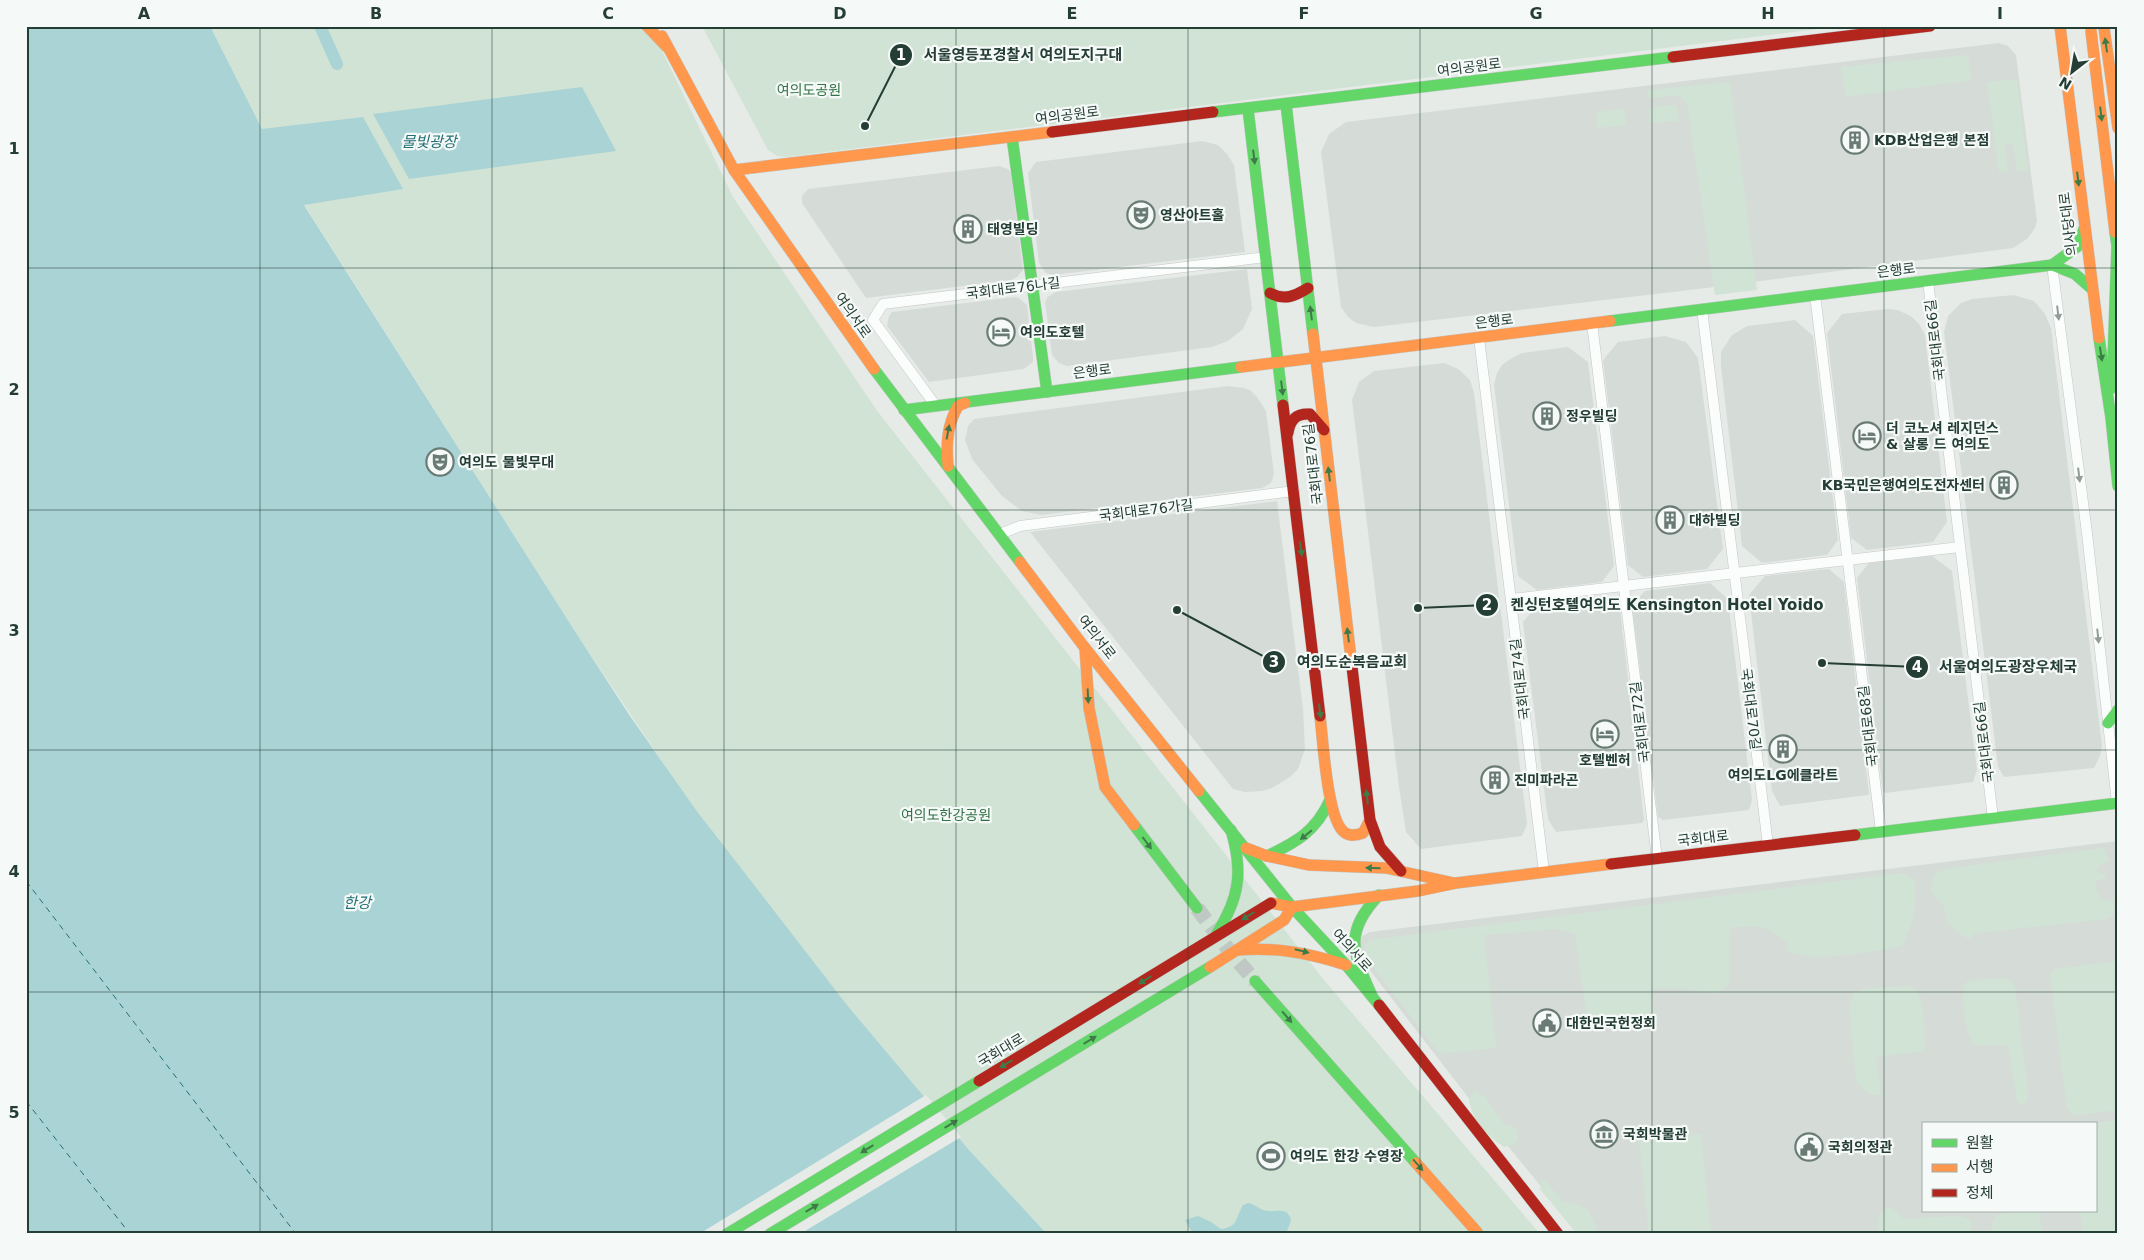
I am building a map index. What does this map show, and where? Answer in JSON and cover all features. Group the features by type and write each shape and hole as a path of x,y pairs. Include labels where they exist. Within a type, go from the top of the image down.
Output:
{"main road":[{"path":"646,26 667,46"},
{"name":"여의서로","path":"657,26 734,170 904,410 1085,648 1292,907 1372,996 1558,1234"},
{"name":"여의공원로","path":"734,170 1930,26"},
{"name":"의사당대로","path":"2060,26 2091,288 2111,418 2118,486"},
{"path":"2068,92 2071,53 2068,32 2070,26"},
{"path":"2104,28 2118,128"},
{"name":"의사당대로","path":"2091,31 2117,246 2111,418"},
{"name":"국회대로76길","path":"1286,104 1370,820 1380,846 1400,871"},
{"name":"국회대로76길","path":"1248,109 1330,800 1336,822 1346,834 1353,836 1363,833 1370,820"},
{"path":"1012,137 1047,392"},
{"path":"2052,265 2077,247 2084,229"},
{"path":"2052,265 2075,274 2091,288"},
{"name":"은행로","path":"904,410 2052,265"},
{"path":"1270,293 1277,298 1290,298 1308,288"},
{"path":"948,467 946,450 948,427 958,406 965,403"},
{"path":"1288,438 1289,424 1294,417 1301,413 1310,414 1324,430"},
{"path":"1085,648 1089,708 1105,787 1197,908"},
{"path":"2108,723 2118,710"},
{"path":"1267,856 1299,841 1312,830 1324,814 1330,800"},
{"name":"국회대로","path":"727,1234 1270,902 1292,907 1418,891 1456,883 2117,803"},
{"path":"1214,937 1230,913 1239,886 1239,858 1231,830"},
{"path":"1244,847 1267,856 1309,865 1386,868 1456,883"},
{"path":"1372,996 1357,962 1353,941 1363,914 1379,896"},
{"path":"770,1234 1199,974 1284,920 1292,907"},
{"path":"1236,950 1293,949 1346,965"},
{"path":"1255,981 1477,1232"}],"street":[{"name":"국회대로76나길","path":"936,406 873,320 884,304 1266,257"},
{"path":"2052,265 2086,533 2117,803"},
{"name":"국회대로66길","path":"1928,281 1993,818"},
{"name":"국회대로68길","path":"1815,295 1881,832"},
{"name":"국회대로70길","path":"1702,309 1768,845"},
{"name":"국회대로72길","path":"1592,323 1657,859"},
{"name":"국회대로74길","path":"1479,338 1544,872"},
{"name":"국회대로76가길","path":"1000,534 1020,526 1294,491"},
{"path":"1511,599 1960,547"}],"shaded area":[{"path":"1999,43 2008,46 2016,55 2037,221 2035,228 2027,239 2013,248 1715,287 1374,327 1356,323 1348,317 1341,307 1321,152 1329,134 1346,122"},
{"path":"1202,141 1218,145 1234,165 1245,252 1053,275 1046,273 1039,263 1028,173 1036,162"},
{"path":"999,166 1008,169 1011,173 1023,270 1017,277 1011,280 866,298 802,203 802,196 808,189"},
{"path":"1247,269 1252,309 1243,329 1228,341 1212,347 1067,366 1059,363 1052,355 1045,302 1048,297 1056,292"},
{"path":"2014,295 2034,301 2045,314 2051,328 2102,746 2100,756 2094,768 2004,777 1998,767 1944,332 1948,316 1961,303 1972,299"},
{"path":"1014,297 1019,298 1027,305 1033,362 1024,369 929,382 887,326 892,312"},
{"path":"1887,309 1898,310 1912,317 1919,324 1925,335 1947,522 1933,542 1867,550 1851,538 1827,333 1842,314"},
{"path":"1795,320 1813,336 1838,540 1827,555 1762,563 1742,546 1721,367 1721,352 1732,335 1747,326"},
{"path":"1665,336 1686,342 1698,358 1723,549 1707,569 1643,577 1628,565 1603,360 1618,342"},
{"path":"1568,347 1588,362 1614,566 1602,582 1537,590 1518,576 1494,385 1497,373 1502,365 1512,358 1522,353"},
{"path":"1444,363 1458,369 1470,380 1474,393 1527,824 1522,836 1421,849 1406,832 1399,787 1352,400 1359,382 1374,371"},
{"path":"1228,386 1250,390 1266,411 1274,474 1271,483 1262,488 1041,515 1022,511 1002,496 972,459 965,440 968,426 974,419"},
{"path":"1277,501 1303,709 1305,749 1298,769 1290,777 1263,791 1245,792 1233,789 1030,532"},
{"path":"1932,556 1952,571 1977,770 1973,782 1885,793 1882,784 1857,578 1869,563"},
{"path":"1829,569 1844,582 1869,793 1868,795 1780,806 1772,791 1749,595 1765,576"},
{"path":"1710,583 1728,599 1752,800 1749,810 1663,820 1658,817 1632,605 1645,591"},
{"path":"1604,595 1620,608 1644,820 1642,823 1556,832 1549,821 1547,812 1523,622 1538,604"},
{"path":"2118,841 2118,1234 1580,1234 1474,1105 1359,956 1362,936 1370,932"}],"green space":[{"name":"여의도한강공원","path":"210,26 650,26 733,197 878,412 1324,980 1540,1234 1047,1234 969,1150 847,1005 761,897 684,794 578,636 304,204 262,129"},
{"name":"여의도공원","path":"702,26 1843,26 786,157 777,156 768,150"},
{"path":"1968,55 1971,80 1846,97 1841,67"},
{"path":"2017,79 2028,170 2017,171 2012,143 2005,144 2008,171 1999,172 1987,82"},
{"path":"1730,82 1757,290 1715,295 1687,103 1679,95 1651,98 1648,94 1649,90"},
{"path":"1674,105 1677,108 1679,121 1650,123 1649,110 1652,107"},
{"path":"1620,109 1625,112 1626,125 1598,128 1596,115 1599,112"},
{"path":"2104,848 2109,861 2099,865 2096,871 2107,878 2097,881 2095,886 2100,898 2105,901 2113,900 2114,914 2107,919 1976,933 1969,939 1959,934 1951,926 1944,912 1944,906 1931,891 1933,878 1937,872 1958,867"},
{"path":"1904,873 1915,881 1915,899 1912,922 1902,946 1844,955 1799,955 1788,951 1787,943 1767,929 1755,926 1730,928 1729,983 1716,994 1689,989 1651,989 1654,1020 1588,1027 1575,934 1557,929 1484,935 1496,1048 1438,1052 1364,955 1365,946 1369,940"},
{"path":"2118,961 2118,1110 2076,1115 2067,1109 2050,974 2055,969"},
{"path":"2007,978 2015,987 2028,1093 2027,1100 2023,1105 2017,1102 2009,1050 2005,1045 1975,1045 1971,1040 1966,1025 1963,998 1964,984 1971,980"},
{"path":"1910,986 1922,1004 1924,1051 1876,1057 1881,1095 1870,1093 1856,1080 1849,1006 1854,993 1863,989"},
{"path":"1475,1091 1485,1097 1505,1125 1517,1128 1518,1139 1514,1145 1504,1147 1481,1127 1473,1114 1469,1099"},
{"path":"2118,1120 2118,1234 2083,1234 2080,1212 2096,1212 2096,1123"},
{"path":"1701,1134 1711,1234 1649,1234 1639,1140"},
{"path":"1542,1180 1547,1181 1561,1201 1581,1206 1589,1211 1599,1234 1577,1234 1540,1189"},
{"path":"1888,1207 1893,1208 1902,1219 1959,1216 1971,1220 1971,1234 1879,1234 1879,1219"},
{"path":"2039,1212 2042,1234 1992,1234 1995,1218 2002,1214"}],"water":[{"name":"한강","path":"26,26 210,26 262,129 363,117 403,189 304,205 578,636 630,716 696,810 847,1005 969,1150 1047,1234 26,1234"},
{"name":"물빛광장","path":"582,87 616,151 409,179 373,114"},
{"path":"1248,1203 1263,1210 1283,1211 1289,1215 1291,1220 1286,1234 1193,1234 1185,1220 1198,1216 1221,1229 1227,1228 1234,1224 1243,1205"}],"pier":[{"path":"926,1095 961,1137 800,1234 699,1234"}],"waterway":[{"path":"320,26 337,64"}],"ferry route":[{"path":"26,881 296,1234"},
{"path":"26,1101 130,1234"}],"tunnel":[{"path":"1197,908 1255,981"}],"traffic: fast":[{"path":"1213,112 1673,57"},
{"path":"1286,104 1313,334"},
{"path":"1248,109 1283,405"},
{"path":"1012,137 1047,392"},
{"path":"1610,321 2052,265 2077,247 2084,229"},
{"path":"2112,388 2117,246 2115,232"},
{"path":"2052,265 2075,274 2091,288"},
{"path":"2099,338 2111,418 2118,486"},
{"path":"904,410 1241,367"},
{"path":"874,369 1020,562"},
{"path":"2108,723 2118,710"},
{"path":"1199,791 1292,907 1346,965 1379,1005"},
{"path":"1267,856 1288,846 1312,828 1325,811 1330,800"},
{"path":"1855,835 2118,803"},
{"path":"1134,825 1197,908"},
{"path":"1217,933 1231,907 1237,883 1237,858 1231,830"},
{"path":"1372,996 1356,955 1355,944 1356,932 1360,921 1379,895"},
{"path":"770,1234 1210,967"},
{"path":"1255,981 1416,1163"},
{"path":"727,1234 979,1081"}],"traffic: slow":[{"path":"647,26 667,47"},
{"path":"2060,26 2099,338"},
{"path":"2104,28 2118,128"},
{"path":"2091,31 2115,232"},
{"path":"662,36 734,170 874,369"},
{"path":"734,170 1052,132"},
{"path":"1241,367 1610,321"},
{"path":"1313,334 1352,667"},
{"path":"948,466 947,442 949,428 958,406 965,403"},
{"path":"1020,562 1085,648 1199,791"},
{"path":"1085,648 1089,708 1105,787 1134,825"},
{"path":"1320,716 1330,796 1338,824 1346,834 1356,835 1363,833 1370,820"},
{"path":"1246,848 1267,856 1309,865 1386,868 1454,883"},
{"path":"1271,903 1292,907 1418,891 1456,883 1611,864"},
{"path":"1210,967 1284,920 1292,907"},
{"path":"1238,950 1266,949 1292,952 1346,965"},
{"path":"1416,1163 1477,1232"}],"traffic: jam":[{"path":"1673,57 1930,26"},
{"path":"1052,132 1213,112"},
{"path":"1270,293 1280,297 1290,297 1308,288"},
{"path":"1283,405 1320,716"},
{"path":"1288,433 1294,418 1305,414 1310,414 1324,430"},
{"path":"1352,667 1370,820 1380,847 1401,871"},
{"path":"1611,864 1855,835"},
{"path":"979,1081 1271,903"},
{"path":"1379,1005 1558,1234"}],"place":[{"name":"서울영등포경찰서 여의도지구대","path":"865,126"},
{"name":"KDB산업은행 본점","path":"1855,140"},
{"name":"영산아트홀","path":"1141,215"},
{"name":"태영빌딩","path":"968,229"},
{"name":"여의도호텔","path":"1001,332"},
{"name":"정우빌딩","path":"1547,416"},
{"name":"더 코노셔 레지던스 & 살롱 드 여의도","path":"1867,436"},
{"name":"여의도 물빛무대","path":"440,462"},
{"name":"KB국민은행여의도전자센터","path":"2004,485"},
{"name":"대하빌딩","path":"1670,520"},
{"name":"켄싱턴호텔여의도 Kensington Hotel Yoido","path":"1418,608"},
{"name":"여의도순복음교회","path":"1177,610"},
{"name":"서울여의도광장우체국","path":"1822,663"},
{"name":"호텔벤허","path":"1605,734"},
{"name":"여의도LG에클라트","path":"1783,749"},
{"name":"진미파라곤","path":"1495,780"},
{"name":"대한민국헌정회","path":"1547,1023"},
{"name":"국회박물관","path":"1604,1134"},
{"name":"국회의정관","path":"1809,1147"},
{"name":"여의도 한강 수영장","path":"1271,1156"}]}
